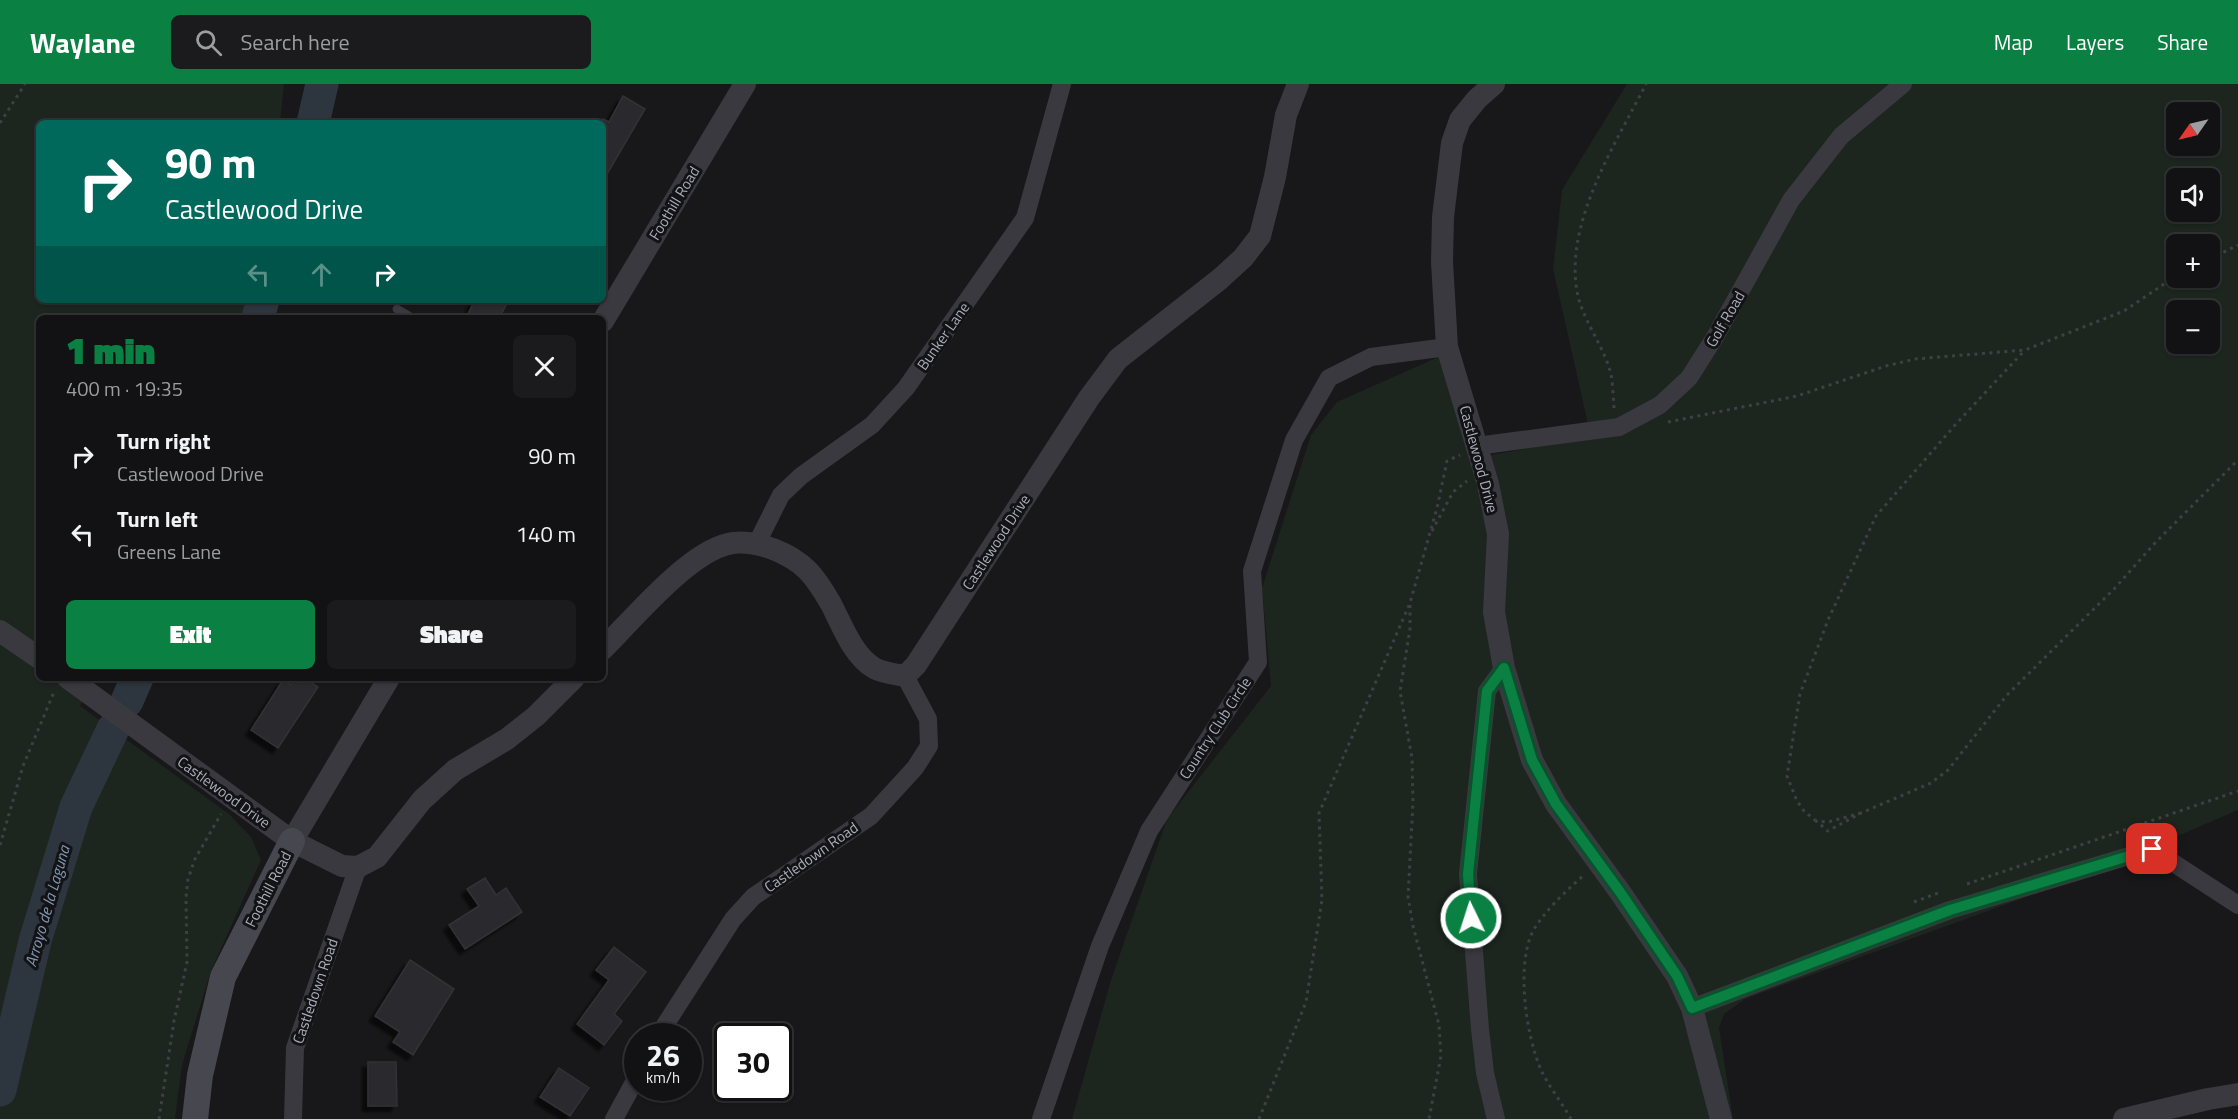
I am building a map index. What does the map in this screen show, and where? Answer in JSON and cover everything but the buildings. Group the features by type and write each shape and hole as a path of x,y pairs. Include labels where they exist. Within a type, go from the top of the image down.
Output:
{"main road":[{"name":"Foothill Road","path":"195,1119 200,1075 223,977 292,841"}],"street":[{"name":"Foothill Road","path":"606,316 745,84"},
{"name":"Bunker Lane","path":"757,543 781,495 801,476 872,424 906,388 1025,218 1062,84"},
{"name":"Castlewood Drive","path":"905,676 916,665 1089,398 1118,359 1220,279 1243,258 1260,236 1275,177 1286,115 1298,84"},
{"name":"Castlewood Drive","path":"1494,84 1477,99 1460,120 1450,151 1443,217 1442,262 1447,347 1474,449 1485,472 1498,534 1494,612 1504,668 1532,760 1556,804 1677,976 1692,1008 1720,1119"},
{"name":"Golf Road","path":"1474,449 1616,428 1660,405 1689,378 1715,337 1791,200 1841,136 1903,84"},
{"name":"Country Club Circle","path":"1041,1119 1100,946 1149,831 1258,662 1252,571 1294,440 1329,378 1371,357 1447,347"},
{"path":"606,646 683,569 729,543 757,543 790,555 805,567 818,582 857,652 874,668 905,676"},
{"path":"0,631 36,656"},
{"path":"1496,1119 1485,1073 1468,874 1487,691 1504,668"},
{"name":"Castledown Road","path":"666,1023 733,919 753,897 871,816 915,768 929,746 928,719 905,676"},
{"name":"Foothill Road","path":"292,841 387,681"},
{"path":"358,867 377,857 422,800 455,770 514,733 536,716 571,681"},
{"name":"Castlewood Drive","path":"62,682 206,779 292,841 342,867 358,867"},
{"path":"1692,1008 1950,910 2152,849 2238,905"},
{"name":"Castledown Road","path":"293,1119 295,1048 358,867"},
{"path":"2124,1119 2238,1094"},
{"path":"614,1119 624,1101"}],"lane":[{"path":"397,309 407,315"}],"path":[{"path":"0,123 25,84"},
{"path":"1616,428 1610,368 1579,300 1575,264 1580,227 1600,175 1646,84"},
{"path":"2220,254 2238,245"},
{"path":"1666,422 1797,396 1877,369 1915,359 2025,350 2124,311 2166,283"},
{"path":"2025,350 1956,424 1876,516 1828,620 1800,694 1787,776 1804,812 1828,831 1862,813 1931,783 1948,770 2007,695 2238,460"},
{"path":"1259,1119 1306,1002 1322,900 1319,813 1410,603 1447,461 1474,449"},
{"path":"1429,535 1453,492 1472,476 1485,472"},
{"path":"1410,603 1410,629 1400,691 1412,758 1413,802 1408,897 1413,926 1439,1025 1441,1056 1429,1119"},
{"path":"0,845 23,766 62,682"},
{"path":"159,1119 174,1021 188,962 186,897 188,879 195,859 231,797"},
{"path":"1816,821 1828,822 1862,813"},
{"path":"1571,1119 1543,1074 1532,1048 1523,979 1526,951 1535,927 1549,909 1598,863"}],"shaded area":[{"path":"0,84 284,84 280,120 36,120 36,303 252,303 248,315 36,315 36,681 93,681 80,706 229,814 251,837 261,860 211,971 182,1065 175,1119 0,1119"},
{"path":"1627,84 2238,84 2238,810 2087,875 1745,999 1724,1014 1719,1028 1733,1119 1072,1119 1111,980 1167,819 1271,686 1262,588 1311,435 1337,402 1443,355 1469,459 1591,437 1553,269 1562,190"}],"waterway":[{"name":"Arroyo de la Laguna","path":"314,120 322,84"},
{"name":"Arroyo de la Laguna","path":"259,315 262,303"},
{"name":"Arroyo de la Laguna","path":"127,701 136,681"},
{"name":"Arroyo de la Laguna","path":"0,1090 35,941 76,807 113,729"}],"route":[{"path":"1471,918 1468,874 1487,691 1504,668 1532,760 1556,804 1677,976 1692,1008 1950,910 2152,849"}]}
